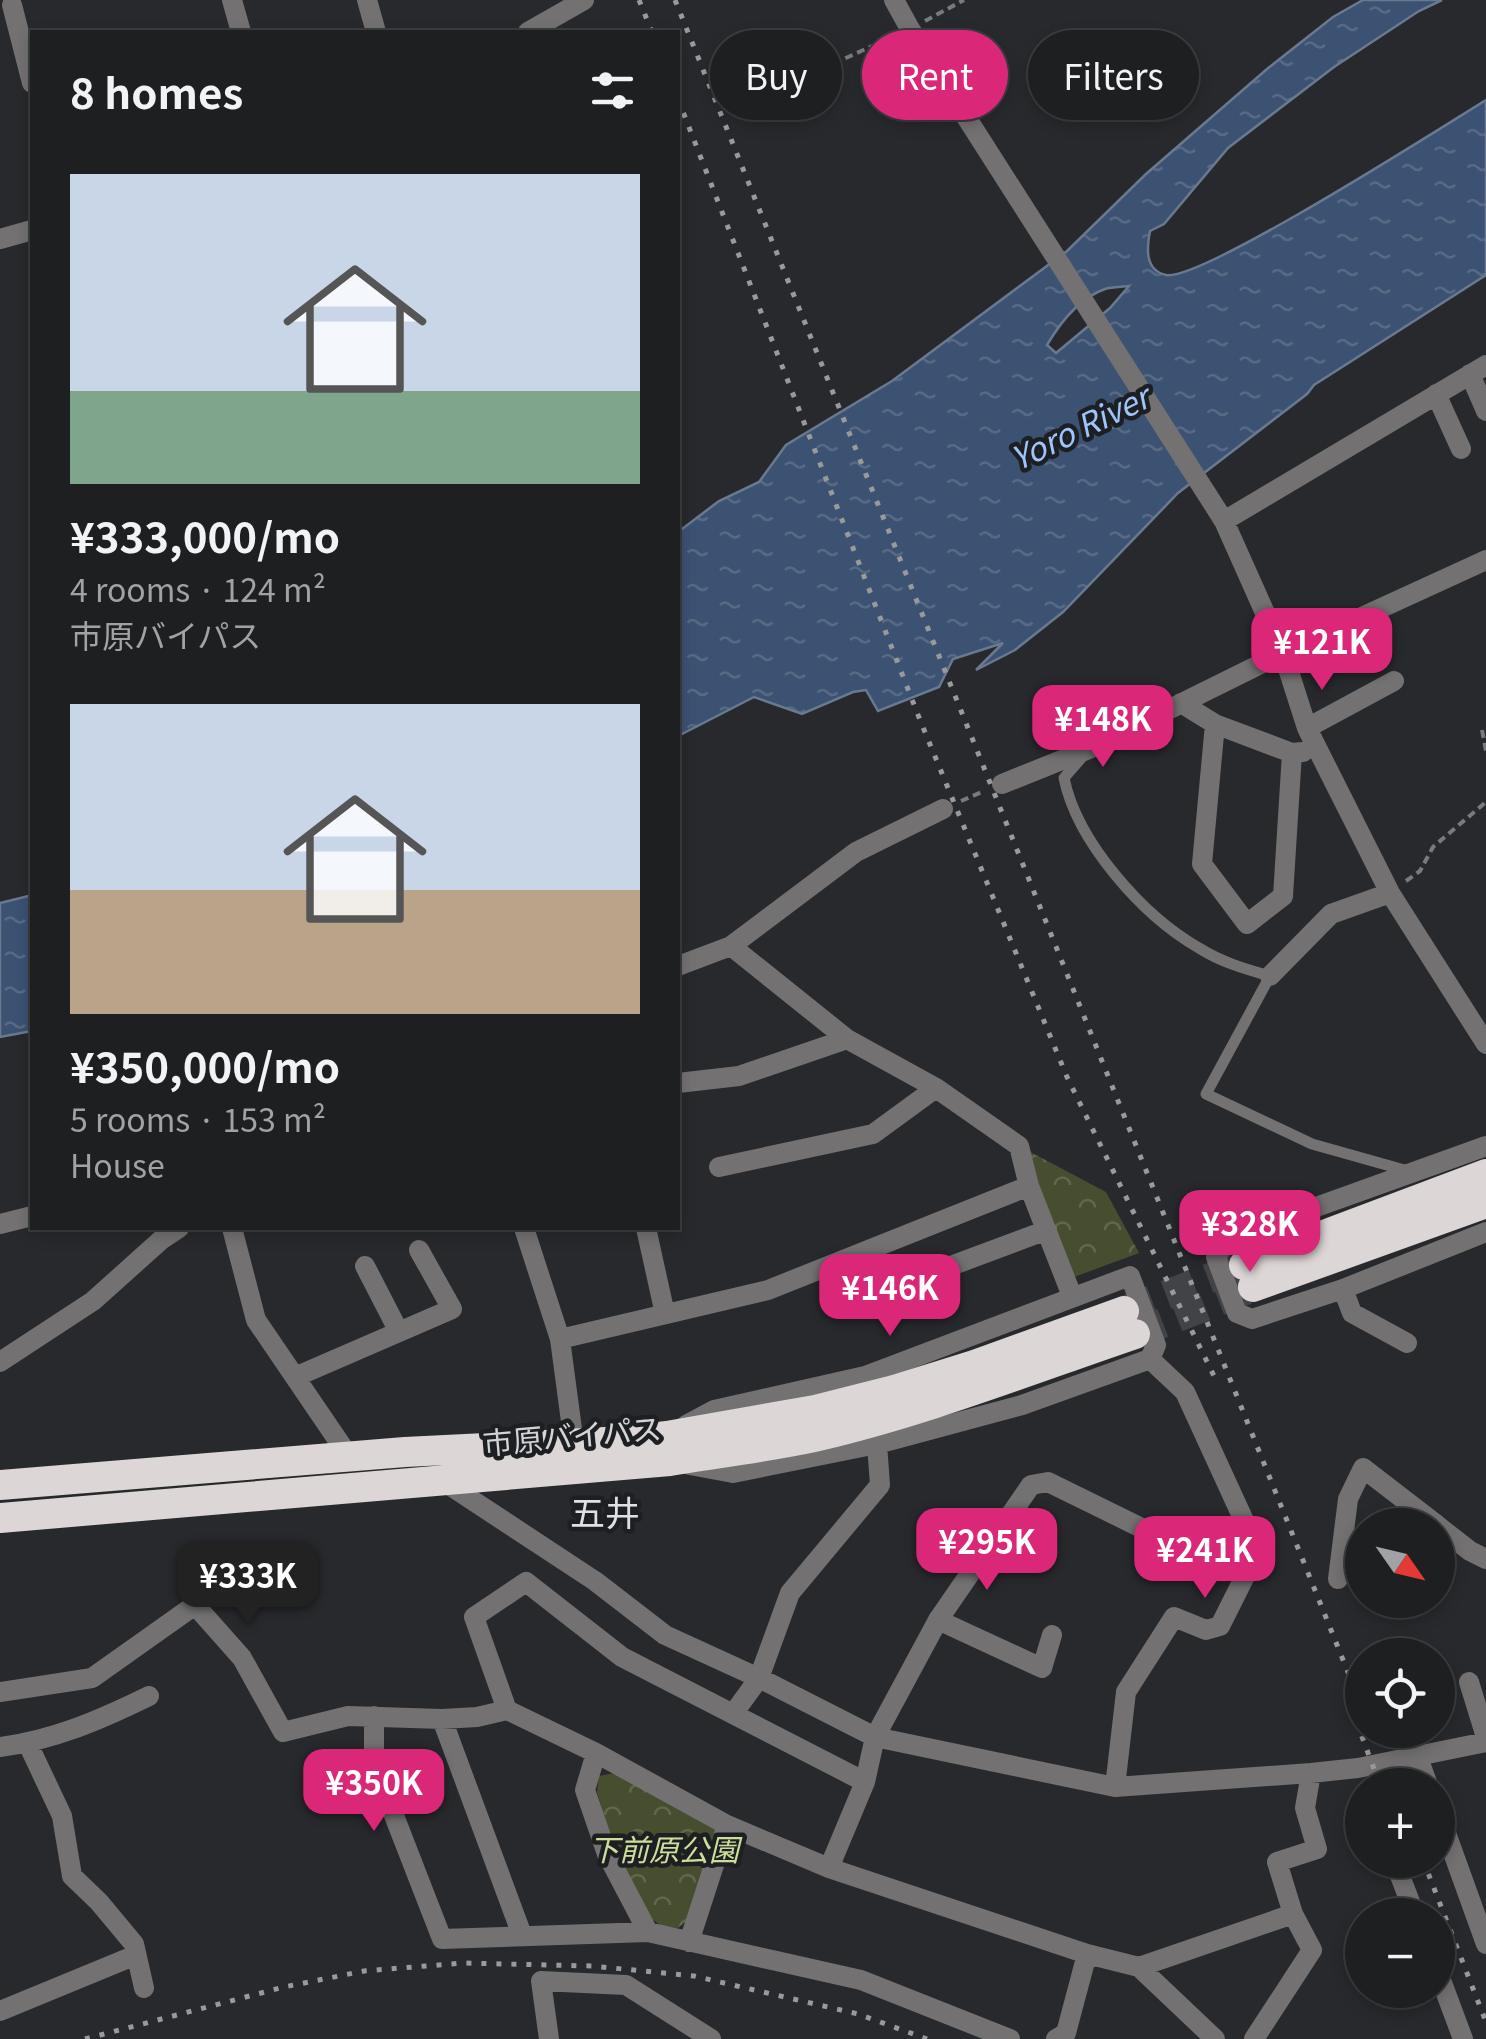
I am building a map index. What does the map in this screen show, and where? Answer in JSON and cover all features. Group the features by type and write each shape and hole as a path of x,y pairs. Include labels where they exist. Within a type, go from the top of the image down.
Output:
{"highway":[{"path":"1486,1174 1248,1276 1486,1204"},
{"name":"市原バイパス","path":"0,1518 443,1481 669,1448 813,1437 894,1416 1136,1335"},
{"name":"市原バイパス","path":"0,1485 574,1444 669,1448"}],"street":[{"path":"232,0 240,30"},
{"path":"367,0 375,30"},
{"path":"532,30 584,0"},
{"path":"894,0 910,30"},
{"path":"12,4 30,75"},
{"path":"967,120 1224,521 1282,653 1318,750 1390,893 1480,1022 1486,1044"},
{"path":"0,239 30,231"},
{"path":"1224,521 1478,370 1486,411"},
{"path":"1436,394 1460,450"},
{"path":"998,786 1089,749 1282,653 1486,560"},
{"path":"1308,728 1394,681"},
{"path":"1181,703 1215,724 1292,753 1318,750"},
{"path":"1215,724 1202,864 1247,924 1283,896 1292,753"},
{"path":"680,965 731,946 856,852 943,809"},
{"path":"1270,976 1331,914 1390,893"},
{"path":"731,946 847,1038 936,1088 1019,1146 1072,1296"},
{"path":"680,1083 740,1076 847,1038"},
{"path":"720,1167 872,1134 936,1088"},
{"path":"1486,1146 1227,1239 1216,1257 1237,1313 1252,1319 1343,1289 1486,1232"},
{"path":"560,1339 768,1290 1030,1186"},
{"path":"0,1224 30,1216"},
{"path":"0,1362 93,1301 176,1230"},
{"path":"525,1230 560,1339 574,1444"},
{"path":"646,1230 665,1314"},
{"path":"833,1264 849,1304 1047,1230"},
{"path":"240,1231 256,1320 350,1458"},
{"path":"295,1377 452,1309 419,1250"},
{"path":"365,1266 399,1332"},
{"path":"1130,1276 1156,1345 1136,1335 1022,1405 877,1444 732,1472 669,1448 714,1410 865,1376 1130,1276"},
{"path":"1343,1289 1352,1313 1406,1343"},
{"path":"1115,1787 1126,1692 1174,1617 1206,1630 1220,1626 1249,1568 1246,1525 1185,1392 1136,1335"},
{"path":"733,1714 759,1678 790,1594 880,1485 877,1444"},
{"path":"1347,1508 1362,1468 1415,1508"},
{"path":"443,1481 595,1581 665,1635 875,1736 1115,1787 1311,1774 1345,1775"},
{"path":"829,1868 865,1782 875,1736 938,1620 1032,1485 1048,1482 1162,1538"},
{"path":"1338,1580 1345,1523"},
{"path":"1455,1539 1486,1559"},
{"path":"506,1710 474,1618 526,1582 622,1658 865,1782"},
{"path":"0,1692 92,1678 196,1605 242,1658 283,1732 348,1716 442,1719 506,1710 596,1753 727,1824 829,1868 1087,1954 1139,1967 1214,2039"},
{"path":"938,1620 1042,1668 1052,1635"},
{"path":"1383,1768 1417,1755 1486,1740 1469,1682"},
{"path":"0,1747 28,1744 97,1722 149,1696"},
{"path":"374,1716 374,1764 442,1939 648,1932 861,1980 1010,2039"},
{"path":"442,1719 522,1935"},
{"path":"28,1744 62,1816 72,1876 134,1944 144,1988"},
{"path":"596,1753 585,1790 607,1854 648,1932"},
{"path":"1417,1755 1422,1768"},
{"path":"1254,2039 1312,1950 1292,1914 1276,1862 1317,1849 1306,1808 1311,1774"},
{"path":"689,1942 727,1824"},
{"path":"1455,1850 1479,1905 1486,1944"},
{"path":"1139,1967 1292,1914"},
{"path":"1056,2039 1066,2033 1087,1954"},
{"path":"0,2011 136,1955"},
{"path":"548,2039 542,1981 626,1985 711,2039"},
{"path":"1451,2008 1463,2039"}],"lane":[{"path":"1089,749 1064,778 1067,796 1081,826 1108,867 1166,927 1229,964 1270,976 1206,1094 1312,1144 1412,1172"}],"path":[{"path":"918,30 964,0"},
{"path":"1482,730 1486,751"},
{"path":"943,809 998,786"},
{"path":"1390,893 1420,871 1433,847 1486,802"}],"green space":[{"path":"1019,1146 1106,1192 1139,1253 1066,1280"},
{"name":"下前原公園","path":"615,1773 713,1821 716,1834 688,1920 678,1928 663,1927 652,1919 615,1852 597,1792 599,1776"}],"water":[{"name":"Yoro River","path":"1363,0 1442,0 1334,67 1228,148 1164,224 1150,231 1148,251 1154,268 1166,275 1188,271 1224,254 1271,230 1486,100 1486,275 1314,385 1178,493 1063,612 1015,650 976,670 1003,643 953,659 939,687 878,711 866,690 802,714 754,697 680,735 680,530 719,501 759,482 786,445 892,381 1067,251 1146,174 1333,17","holes":["1129,286 1110,308 1056,353 1047,345 1079,305 1105,289"]},
{"path":"30,896 30,1031 0,1037 0,903"}],"tunnel":[{"path":"1124,1311 1244,1265"},
{"path":"1135,1334 1253,1287"}],"railway":[{"path":"639,0 651,30"},
{"path":"675,0 1345,1665"},
{"path":"680,104 920,720 1067,1077 1216,1380"},
{"path":"1366,1748 1374,1768"},
{"path":"1430,1878 1486,2022"},
{"path":"85,2039 284,1987 364,1971 463,1963 592,1966 694,1976 858,2014 927,2039"}],"district":[{"name":"五井","path":"605,1510"}]}
